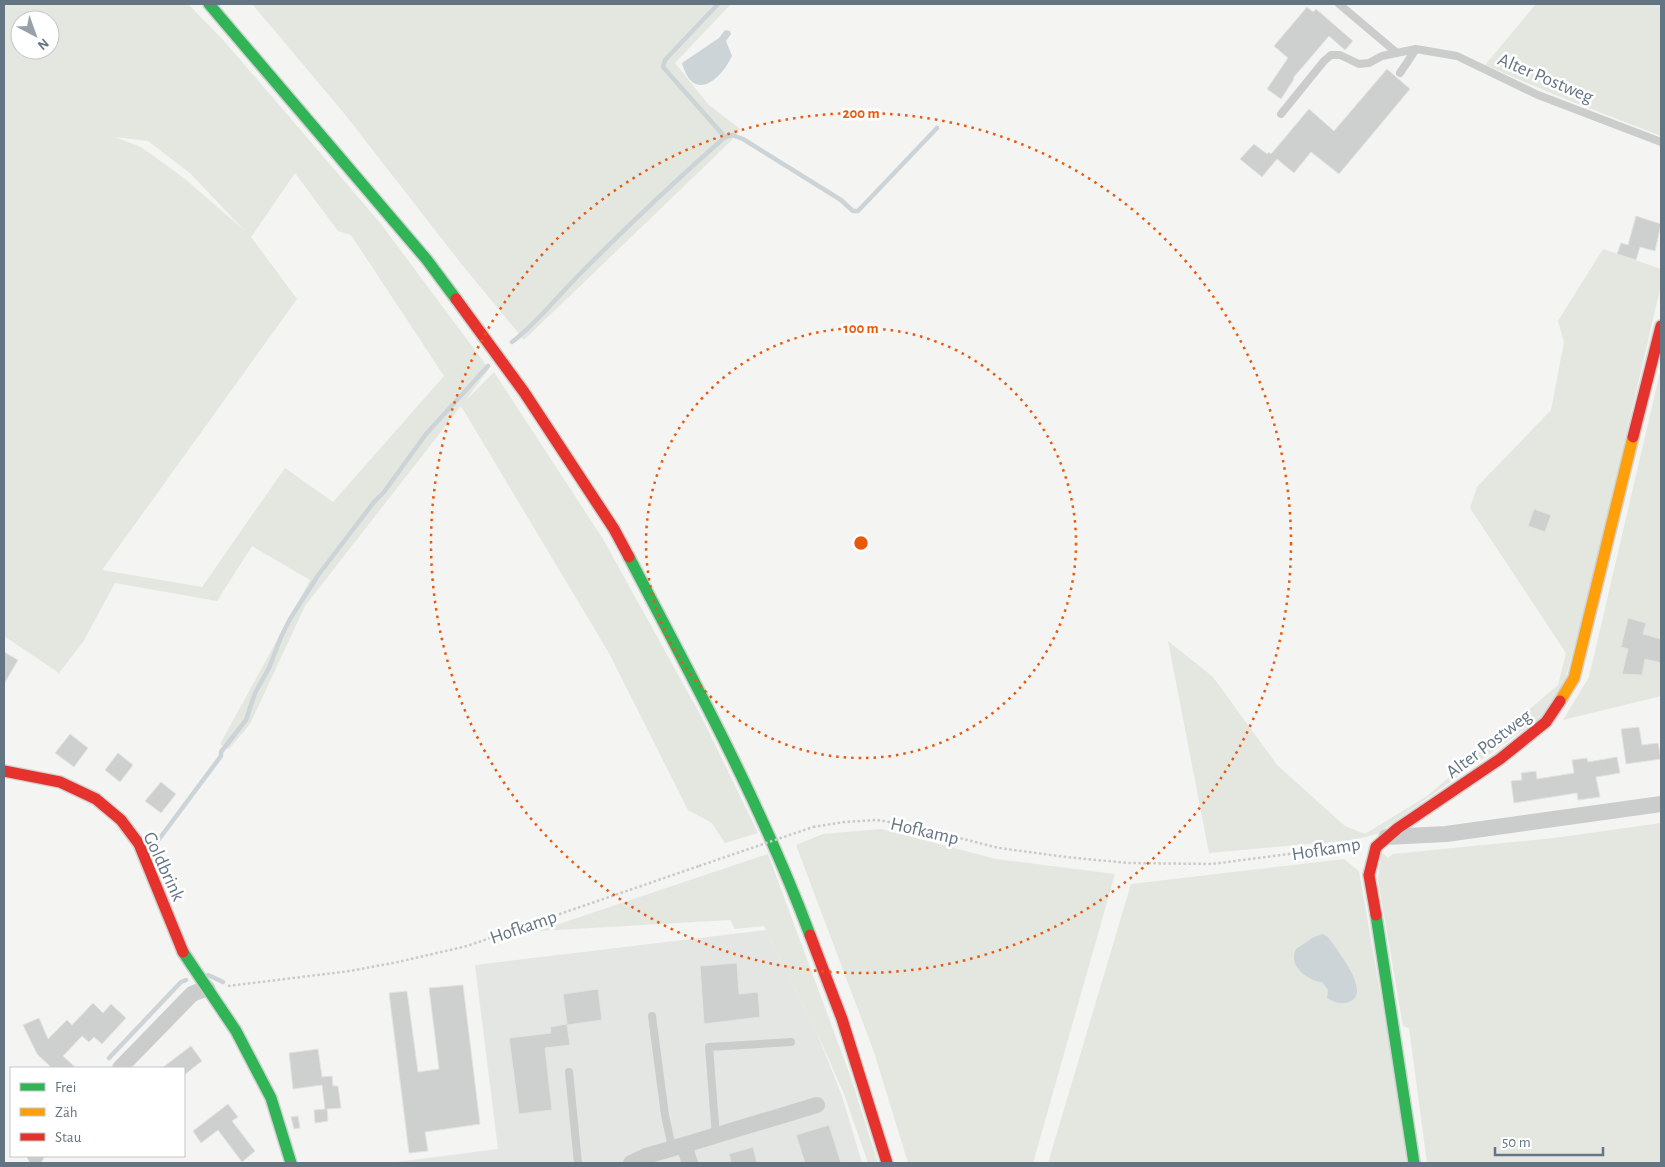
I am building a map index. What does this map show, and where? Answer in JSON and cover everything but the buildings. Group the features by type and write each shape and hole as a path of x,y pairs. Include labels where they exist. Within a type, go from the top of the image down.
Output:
{"street":[{"path":"209,4 427,260 524,392 614,529 710,713 761,816 797,900 842,1019 887,1163"},
{"name":"Alter Postweg","path":"1414,1163 1391,1004 1369,875 1376,847 1386,837 1500,759 1546,722 1574,678 1661,326"},
{"name":"Goldbrink","path":"4,771 60,782 96,799 121,820 139,844 186,957 236,1031 271,1098 291,1163"},
{"name":"Hofkamp","path":"1386,837 1446,834 1661,804"},
{"path":"121,1067 192,994 207,988"},
{"path":"631,1163 646,1156 817,1105"},
{"path":"678,1147 690,1163"}],"lane":[{"path":"1339,4 1397,53"},
{"path":"1281,114 1331,55 1340,56 1359,64 1369,63 1382,56 1416,49"},
{"path":"1400,73 1416,49"},
{"name":"Alter Postweg","path":"1416,49 1457,56 1538,95 1661,142"},
{"path":"652,1016 665,1116 678,1147"},
{"path":"716,1136 709,1047 791,1042"},
{"path":"569,1072 578,1163"}],"path":[{"name":"Hofkamp","path":"207,988 350,971 467,946 814,827 844,822 877,820 908,824 999,848 1128,863 1212,864 1363,844"}],"shaded area":[{"path":"4,4 188,4 225,42 381,224 489,369 465,401 494,372 603,539 702,718 758,833 725,843 712,823 688,810 609,653 461,406 305,606 250,724 229,749 220,744 310,580 252,546 217,601 115,583 83,642 59,673 4,636","holes":["115,137 148,141 191,174 245,231 185,179 141,147","295,173 338,231 351,235 444,376 333,502 285,468 202,587 102,570 297,299 251,237"]},
{"path":"252,4 731,4 675,63 708,104 740,129 731,141 524,340 463,266 343,112"},
{"path":"1536,4 1661,4 1661,136 1485,65"},
{"path":"725,30 730,31 731,34 726,41 732,56 727,65 714,80 707,84 699,85 693,82 687,75 682,63 719,38"},
{"path":"1603,249 1661,269 1661,285 1592,581 1565,681 1543,716 1377,834 1353,840 1209,853 1168,641 1213,677 1277,765 1345,826 1365,834 1427,796 1558,685 1566,653 1470,508 1477,487 1551,410 1564,342 1558,321"},
{"path":"1661,368 1661,696 1563,720 1589,677"},
{"path":"1661,823 1661,1163 1427,1163 1409,1028 1403,1026 1378,880 1381,852 1388,858 1393,854 1554,838"},
{"path":"881,829 996,859 1115,874 1033,1163 908,1163 874,1052 796,845 823,834"},
{"path":"768,854 851,1078 878,1163 868,1163 844,1094 815,1028 764,926 735,929 730,920 538,931"},
{"path":"1344,859 1359,871 1410,1163 1048,1163 1131,884"},
{"path":"766,930 815,1028 842,1096 862,1163 389,1163 498,1149 475,965"},
{"path":"1323,934 1328,937 1338,951 1355,981 1357,990 1355,997 1349,1002 1338,1003 1327,998 1328,990 1322,982 1308,977 1294,962 1296,949 1314,937"}],"waterway":[{"path":"512,342 631,223 725,137 663,67 665,60 718,4"},
{"path":"725,137 732,135 743,139 841,200 853,211 858,211 937,128"},
{"path":"151,850 246,720 255,693 269,668 281,637 290,619 319,574 374,502 384,492 426,434 488,366"},
{"path":"208,975 223,982"},
{"path":"109,1058 181,982 186,980"}],"traffic: fast":[{"path":"209,4 427,260 456,299"},
{"path":"629,557 726,743 770,838 810,935"},
{"path":"1376,915 1414,1163"},
{"path":"183,952 236,1031 271,1098 291,1163"}],"traffic: slow":[{"path":"1560,701 1574,678 1633,437"}],"traffic: jam":[{"path":"456,299 524,392 614,529 629,557"},
{"path":"1633,437 1661,326"},
{"path":"1376,915 1369,875 1376,847 1398,828 1500,759 1546,722 1560,701"},
{"path":"4,771 60,782 96,799 121,820 139,844 183,952"},
{"path":"810,935 842,1019 887,1163"}]}
